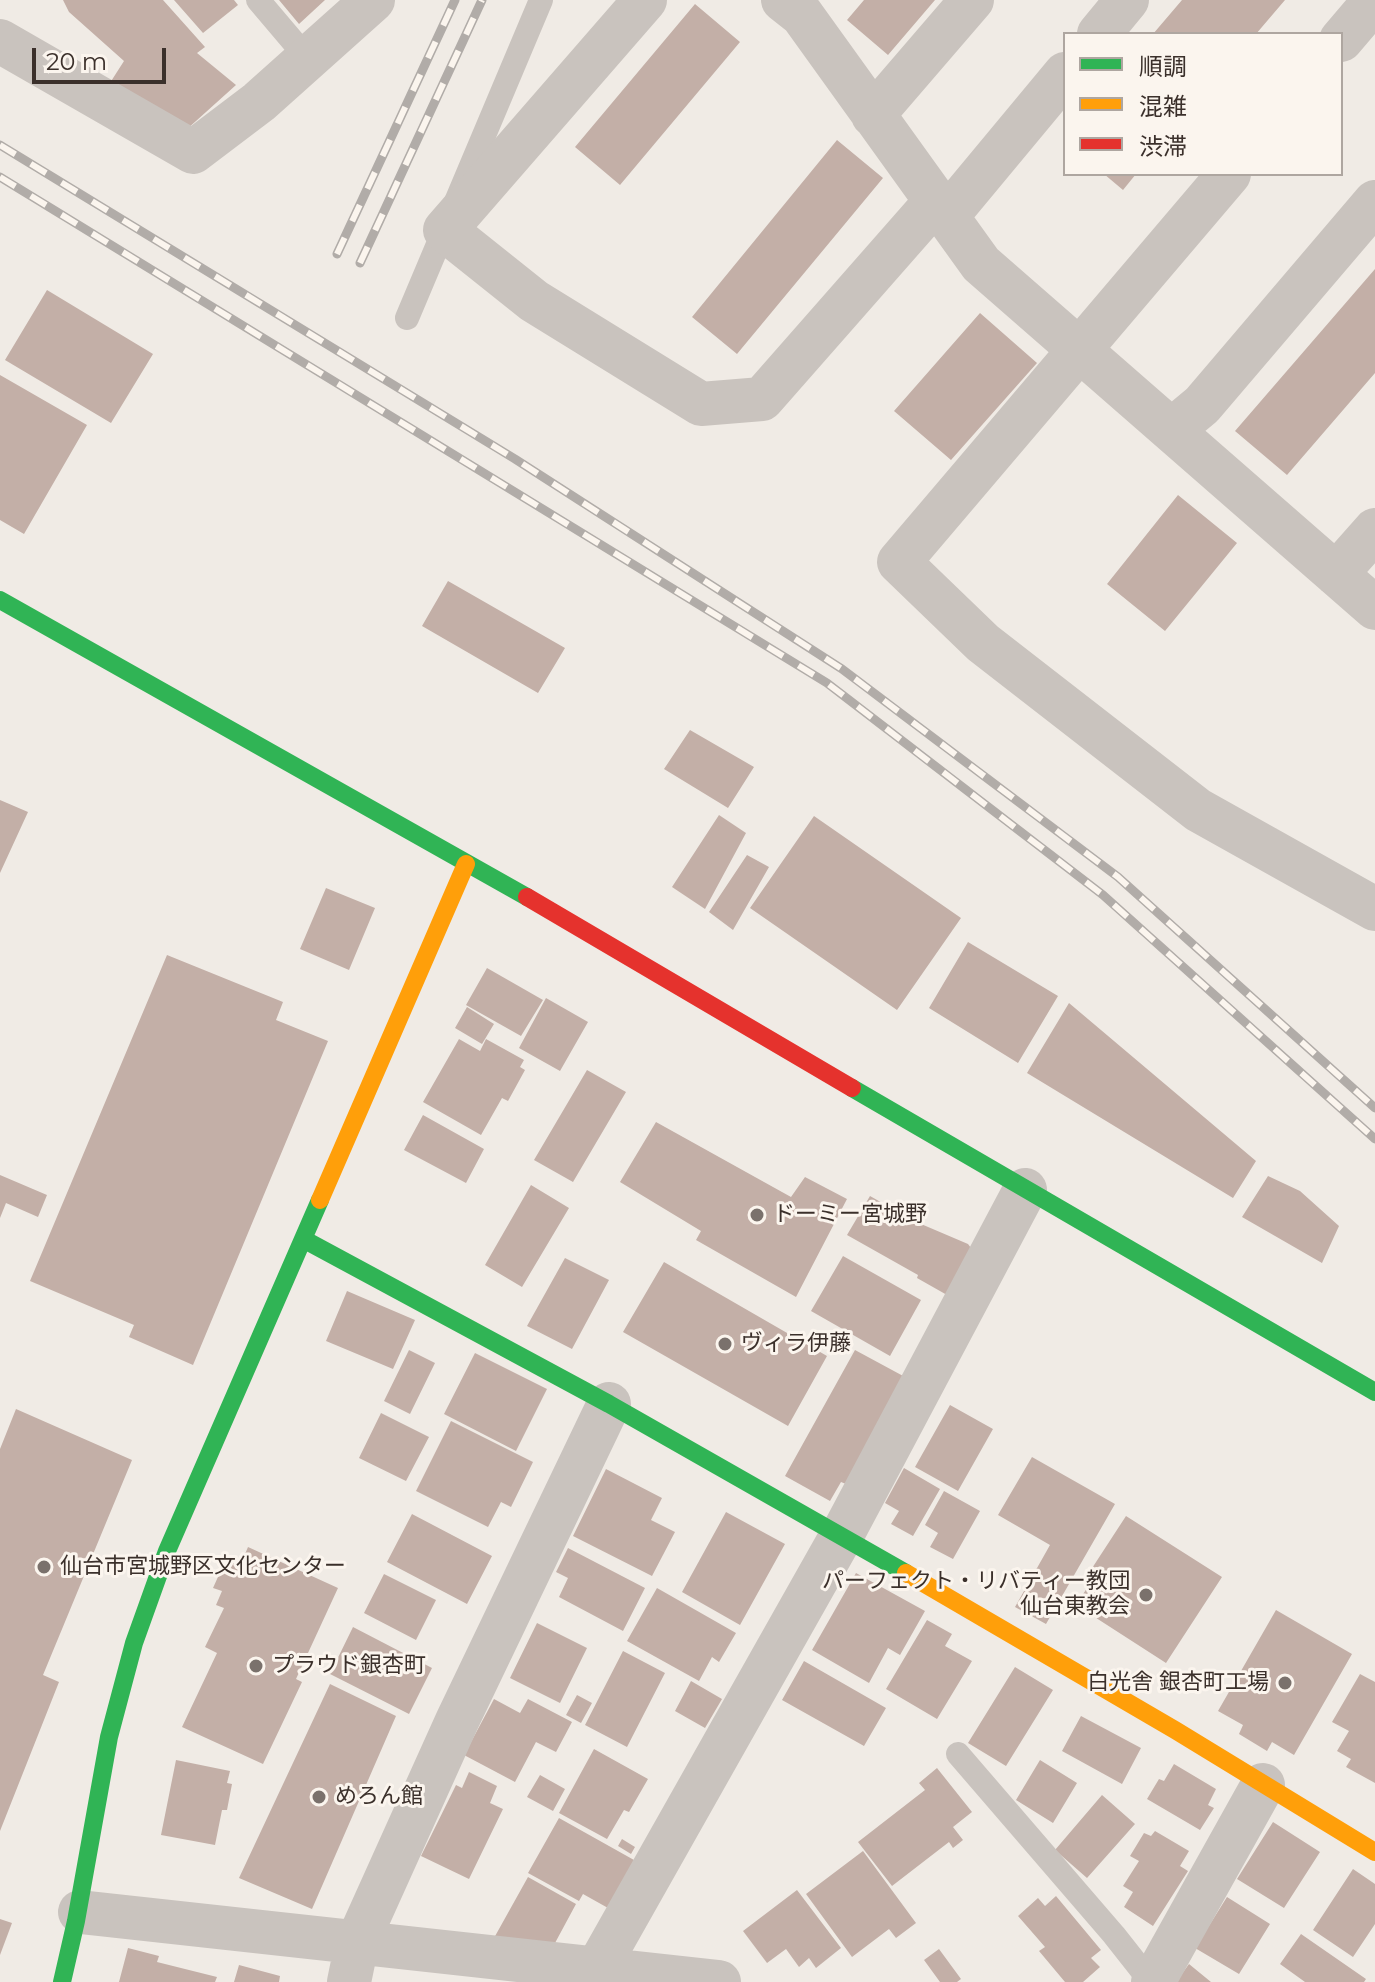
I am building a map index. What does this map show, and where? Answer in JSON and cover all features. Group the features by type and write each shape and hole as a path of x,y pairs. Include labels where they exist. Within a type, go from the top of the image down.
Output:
{"street":[{"path":"645,0 445,230 534,301 701,404 762,399 1063,76"},
{"path":"873,115 972,0"},
{"path":"1101,32 1127,0"},
{"path":"1343,38 1375,0"},
{"path":"0,41 193,152 259,102 364,3"},
{"path":"800,5 873,115 981,264 1375,608"},
{"path":"1227,176 899,562 983,643 1198,810 1375,909"},
{"path":"1172,430 1202,405 1375,202"},
{"path":"1336,574 1375,530"},
{"path":"0,600 538,903 1375,1392"},
{"path":"62,1982 80,1912 109,1736 136,1629 167,1551 466,864"},
{"path":"595,1976 842,1535 1025,1190"},
{"path":"303,1239 609,1404 842,1535 1175,1730 1375,1852"},
{"path":"353,1962 457,1721 609,1404"},
{"path":"1152,1982 1263,1785"},
{"path":"80,1912 353,1962 719,1982"}],"lane":[{"path":"258,0 308,59"},
{"path":"407,318 541,0"},
{"path":"958,1754 1152,1982"}],"building":[{"path":"63,0 163,0 205,47 197,53 236,85 186,130 108,86 124,61 69,12"},
{"path":"174,0 234,0 238,5 203,33"},
{"path":"279,0 325,0 299,24"},
{"path":"864,0 935,0 888,55 847,20"},
{"path":"1182,0 1285,0 1258,32 1155,32"},
{"path":"695,4 740,42 620,185 575,147"},
{"path":"837,140 883,178 737,354 692,317"},
{"path":"1106,176 1134,176 1123,190"},
{"path":"1375,269 1375,373 1287,475 1235,431"},
{"path":"47,290 153,354 111,423 5,360"},
{"path":"980,313 1037,363 951,460 894,411"},
{"path":"0,375 87,425 24,534 0,520"},
{"path":"1178,495 1237,543 1165,631 1107,584"},
{"path":"448,581 565,648 538,693 422,626"},
{"path":"690,730 754,767 728,808 664,769"},
{"path":"0,800 28,812 0,873"},
{"path":"719,815 746,833 705,909 672,887"},
{"path":"814,816 961,918 897,1010 750,908"},
{"path":"747,855 769,867 733,930 709,912"},
{"path":"326,888 375,908 349,970 300,949"},
{"path":"968,942 1058,996 1018,1063 929,1008"},
{"path":"167,955 283,1002 276,1020 328,1041 193,1365 129,1337 134,1325 30,1281"},
{"path":"487,968 543,1000 521,1036 466,1005"},
{"path":"546,998 588,1022 560,1071 519,1048"},
{"path":"1069,1003 1256,1161 1233,1198 1027,1073"},
{"path":"467,1007 494,1024 482,1044 455,1028"},
{"path":"459,1039 480,1051 486,1039 524,1060 520,1067 525,1070 508,1101 502,1098 481,1135 423,1102"},
{"path":"587,1070 626,1092 573,1182 534,1160"},
{"path":"423,1115 484,1149 466,1183 404,1150"},
{"name":"ドーミー宮城野","path":"656,1122 791,1197 805,1177 847,1199 796,1297 696,1240 701,1231 620,1182"},
{"path":"0,1175 47,1195 38,1217 6,1203 0,1218"},
{"path":"1268,1176 1300,1191 1339,1226 1322,1263 1242,1217"},
{"path":"531,1185 569,1208 522,1287 485,1265"},
{"path":"870,1196 914,1221 968,1244 971,1248 947,1295 847,1235"},
{"path":"843,1256 921,1300 890,1356 811,1311"},
{"path":"565,1258 609,1280 572,1349 527,1326"},
{"name":"ヴィラ伊藤","path":"664,1262 827,1356 788,1426 623,1332"},
{"path":"347,1291 415,1320 393,1369 326,1341"},
{"path":"409,1350 435,1363 410,1414 384,1401"},
{"path":"855,1350 905,1377 846,1484 841,1482 830,1501 785,1476"},
{"path":"475,1353 547,1389 516,1451 444,1414"},
{"path":"950,1405 993,1429 958,1491 915,1467"},
{"name":"仙台市宮城野区文化センター","path":"16,1409 132,1460 43,1675 59,1682 0,1831 0,1449"},
{"path":"381,1413 429,1437 406,1481 359,1458"},
{"path":"451,1421 533,1462 511,1507 501,1502 488,1527 416,1491"},
{"path":"1032,1457 1115,1504 1046,1624 1015,1607 1050,1545 998,1515"},
{"path":"904,1468 940,1489 913,1536 891,1524 899,1511 885,1503"},
{"path":"606,1469 662,1498 651,1520 675,1532 652,1576 573,1536"},
{"path":"944,1491 980,1511 953,1559 930,1547 938,1533 925,1525"},
{"path":"726,1512 785,1544 740,1625 682,1592"},
{"path":"412,1514 492,1556 467,1604 387,1562"},
{"name":"パーフェクト・リバティー教団 仙台東教会","path":"1126,1516 1222,1577 1166,1663 1076,1605 1089,1585 1083,1582"},
{"name":"プラウド銀杏町","path":"248,1547 338,1588 296,1679 302,1682 263,1764 182,1727 217,1653 205,1647 224,1608 216,1605 222,1591 213,1588 226,1559 240,1566"},
{"path":"568,1548 645,1588 623,1631 559,1597 568,1578 556,1572"},
{"path":"856,1573 925,1611 900,1655 888,1648 869,1683 812,1650"},
{"path":"384,1574 436,1600 416,1640 364,1613"},
{"path":"657,1588 736,1633 719,1662 712,1657 699,1681 627,1641"},
{"name":"白光舎 銀杏町工場","path":"1276,1610 1352,1654 1294,1755 1272,1742 1267,1751 1239,1734 1243,1725 1218,1711"},
{"path":"927,1620 952,1634 945,1646 972,1661 937,1719 886,1689"},
{"path":"537,1623 587,1648 560,1703 510,1678"},
{"path":"353,1627 432,1668 409,1714 330,1674"},
{"path":"623,1651 665,1673 627,1747 585,1725"},
{"path":"804,1661 886,1708 864,1746 782,1700"},
{"path":"1015,1667 1053,1690 1006,1766 968,1743"},
{"path":"1360,1674 1375,1682 1375,1783 1346,1767 1351,1759 1337,1751 1349,1731 1332,1722"},
{"path":"691,1681 722,1699 705,1728 675,1711"},
{"name":"めろん館","path":"330,1684 396,1716 312,1909 239,1878"},
{"path":"577,1695 592,1703 581,1723 566,1715"},
{"path":"494,1699 520,1713 528,1699 572,1722 556,1752 536,1742 515,1782 464,1755"},
{"path":"1081,1716 1141,1748 1122,1784 1062,1751"},
{"path":"594,1749 648,1779 629,1812 624,1810 607,1839 559,1813"},
{"path":"176,1760 230,1771 227,1783 232,1784 227,1810 222,1810 215,1845 161,1835"},
{"path":"1040,1760 1077,1783 1053,1823 1016,1800"},
{"path":"1174,1764 1216,1789 1208,1805 1214,1808 1200,1830 1147,1799 1159,1779 1164,1781"},
{"path":"937,1768 972,1812 953,1827 963,1840 953,1848 949,1842 892,1886 858,1842 925,1790 919,1783"},
{"path":"469,1772 497,1786 490,1803 503,1809 469,1879 421,1856 456,1785 462,1788"},
{"path":"540,1775 565,1789 553,1811 527,1797"},
{"path":"1102,1795 1135,1824 1087,1878 1055,1850"},
{"path":"559,1818 634,1860 608,1908 583,1894 579,1901 528,1873"},
{"path":"1273,1822 1320,1852 1284,1908 1237,1879"},
{"path":"1155,1831 1189,1851 1180,1866 1188,1871 1153,1926 1124,1907 1133,1892 1123,1886 1139,1861 1130,1856 1144,1833 1151,1836"},
{"path":"622,1839 635,1847 631,1854 618,1846"},
{"path":"863,1851 916,1923 896,1938 889,1929 852,1957 806,1894"},
{"path":"1353,1869 1375,1884 1375,1924 1353,1957 1313,1930"},
{"path":"528,1877 576,1904 555,1943 494,1938"},
{"path":"797,1890 841,1948 816,1968 809,1958 799,1967 786,1949 767,1963 743,1931"},
{"path":"1056,1896 1101,1950 1091,1958 1100,1967 1083,1982 1065,1982 1039,1951 1045,1947 1018,1916 1038,1898 1045,1906"},
{"path":"1227,1897 1270,1924 1239,1974 1195,1948"},
{"path":"0,1919 12,1923 0,1955"},
{"path":"1301,1934 1366,1979 1364,1982 1305,1982 1280,1964"},
{"path":"128,1948 159,1956 157,1962 217,1977 215,1982 119,1982"},
{"path":"939,1949 961,1979 957,1982 940,1982 924,1960"},
{"path":"1189,1964 1211,1982 1176,1982"},
{"path":"239,1965 280,1976 279,1982 234,1982"}],"railway":[{"path":"337,254 455,0"},
{"path":"360,263 482,0"},
{"path":"0,145 515,459 842,669 1118,877 1375,1108"},
{"path":"0,177 827,683 1103,895 1375,1139"}],"traffic: fast":[{"path":"0,600 527,897"},
{"path":"852,1088 1375,1392"},
{"path":"62,1982 109,1737 134,1643 167,1551 320,1200"},
{"path":"303,1239 609,1404 906,1573"}],"traffic: slow":[{"path":"320,1200 466,864"},
{"path":"906,1573 1175,1730 1375,1852"}],"traffic: jam":[{"path":"527,897 852,1088"}],"place":[{"name":"ドーミー宮城野","path":"757,1215"},
{"name":"ヴィラ伊藤","path":"725,1344"},
{"name":"仙台市宮城野区文化センター","path":"44,1567"},
{"name":"パーフェクト・リバティー教団 仙台東教会","path":"1146,1595"},
{"name":"プラウド銀杏町","path":"256,1666"},
{"name":"白光舎 銀杏町工場","path":"1285,1683"},
{"name":"めろん館","path":"319,1797"}]}
